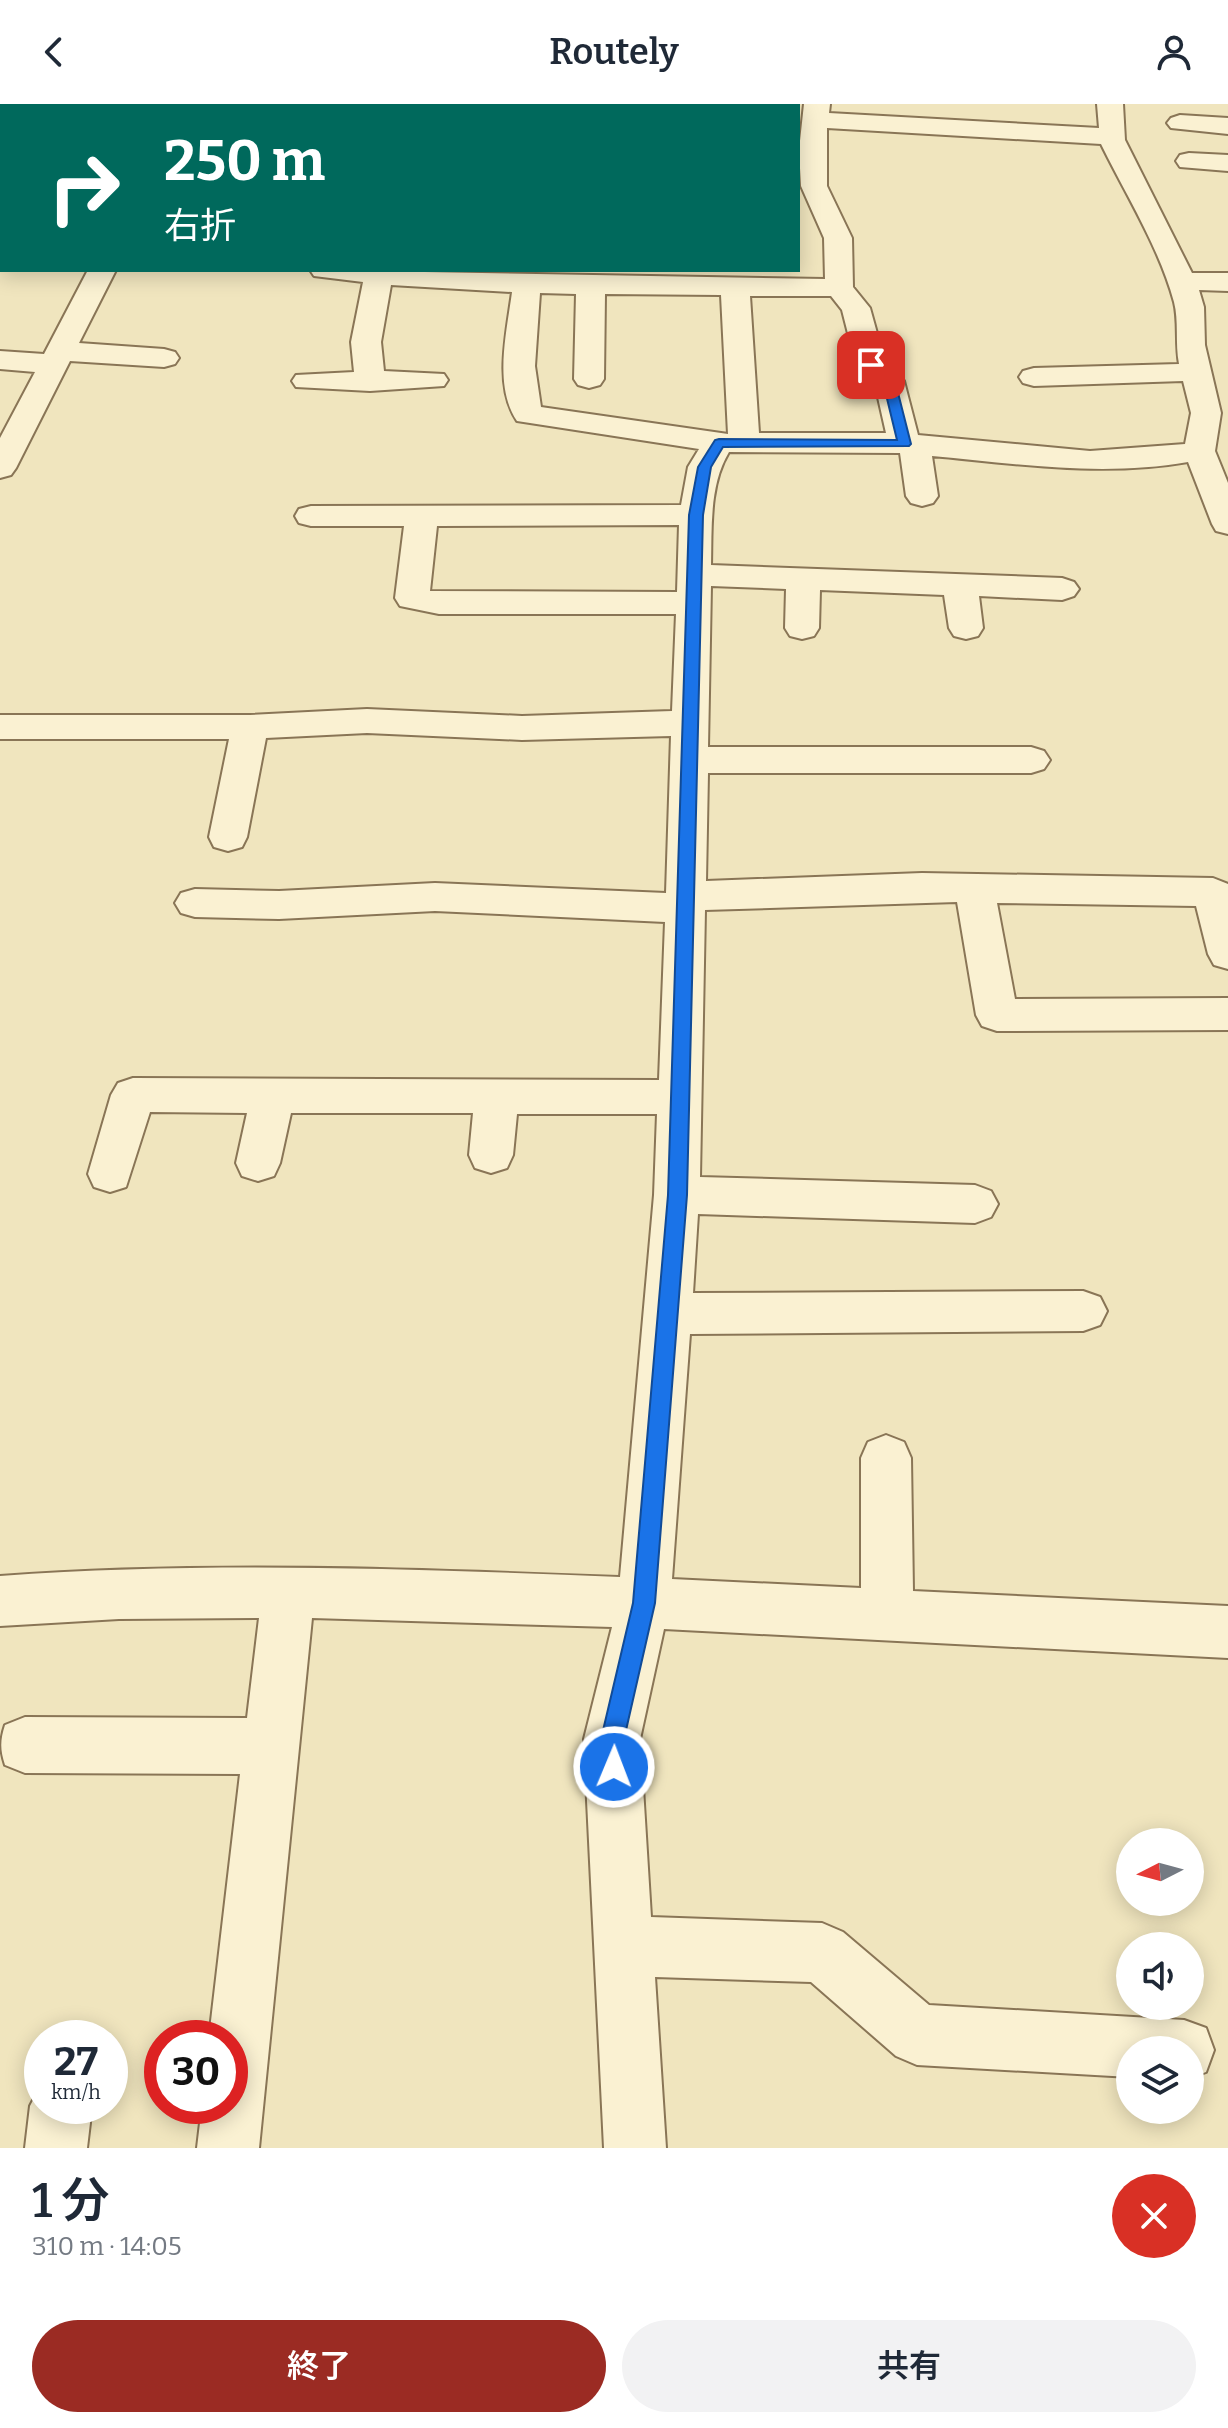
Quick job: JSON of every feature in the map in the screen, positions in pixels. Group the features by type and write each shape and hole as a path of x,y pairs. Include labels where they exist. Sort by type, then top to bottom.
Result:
{"street":[{"path":"1110,104 1112,137 1182,281 1190,307 1190,345 1228,524"},
{"path":"922,496 910,444 889,381 871,365 856,308 839,288 838,238 814,186 805,149 816,112 1112,137"},
{"path":"1180,123 1228,126"},
{"path":"1189,161 1228,163"},
{"path":"0,468 101,272"},
{"path":"370,382 366,342 378,273 591,284 839,288"},
{"path":"532,279 521,357 524,404 528,414 732,443 910,444 1088,463 1160,460 1210,440"},
{"path":"1182,281 1228,282"},
{"path":"589,379 591,284"},
{"path":"635,2148 612,1739 644,1603 677,1195 696,515 704,467 732,443 735,286"},
{"path":"0,360 164,358"},
{"path":"1034,377 1198,372"},
{"path":"307,381 433,380"},
{"path":"422,515 412,598 439,603 694,589 803,579 1062,589"},
{"path":"311,516 696,515"},
{"path":"802,628 803,579"},
{"path":"960,585 966,628"},
{"path":"0,727 250,727 367,721 1031,760"},
{"path":"228,837 250,727"},
{"path":"974,888 997,1015 1228,1014"},
{"path":"195,903 279,905 435,897 685,902 974,888 1213,892 1228,954"},
{"path":"110,1174 133,1095 680,1097"},
{"path":"258,1163 273,1096"},
{"path":"491,1155 497,1096"},
{"path":"677,1195 975,1204"},
{"path":"667,1314 1083,1311"},
{"path":"886,1458 887,1615"},
{"path":"228,2148 288,1592"},
{"path":"0,1601 91,1593 288,1592 644,1603 1228,1632"},
{"path":"25,1745 271,1746"},
{"path":"625,1946 822,1953 917,2035 1116,2046"},
{"path":"56,2148 59,2124"}],"route":[{"path":"614,1767 612,1739 644,1603 677,1195 696,515 704,467 719,443 904,444 889,381 871,365"}]}
